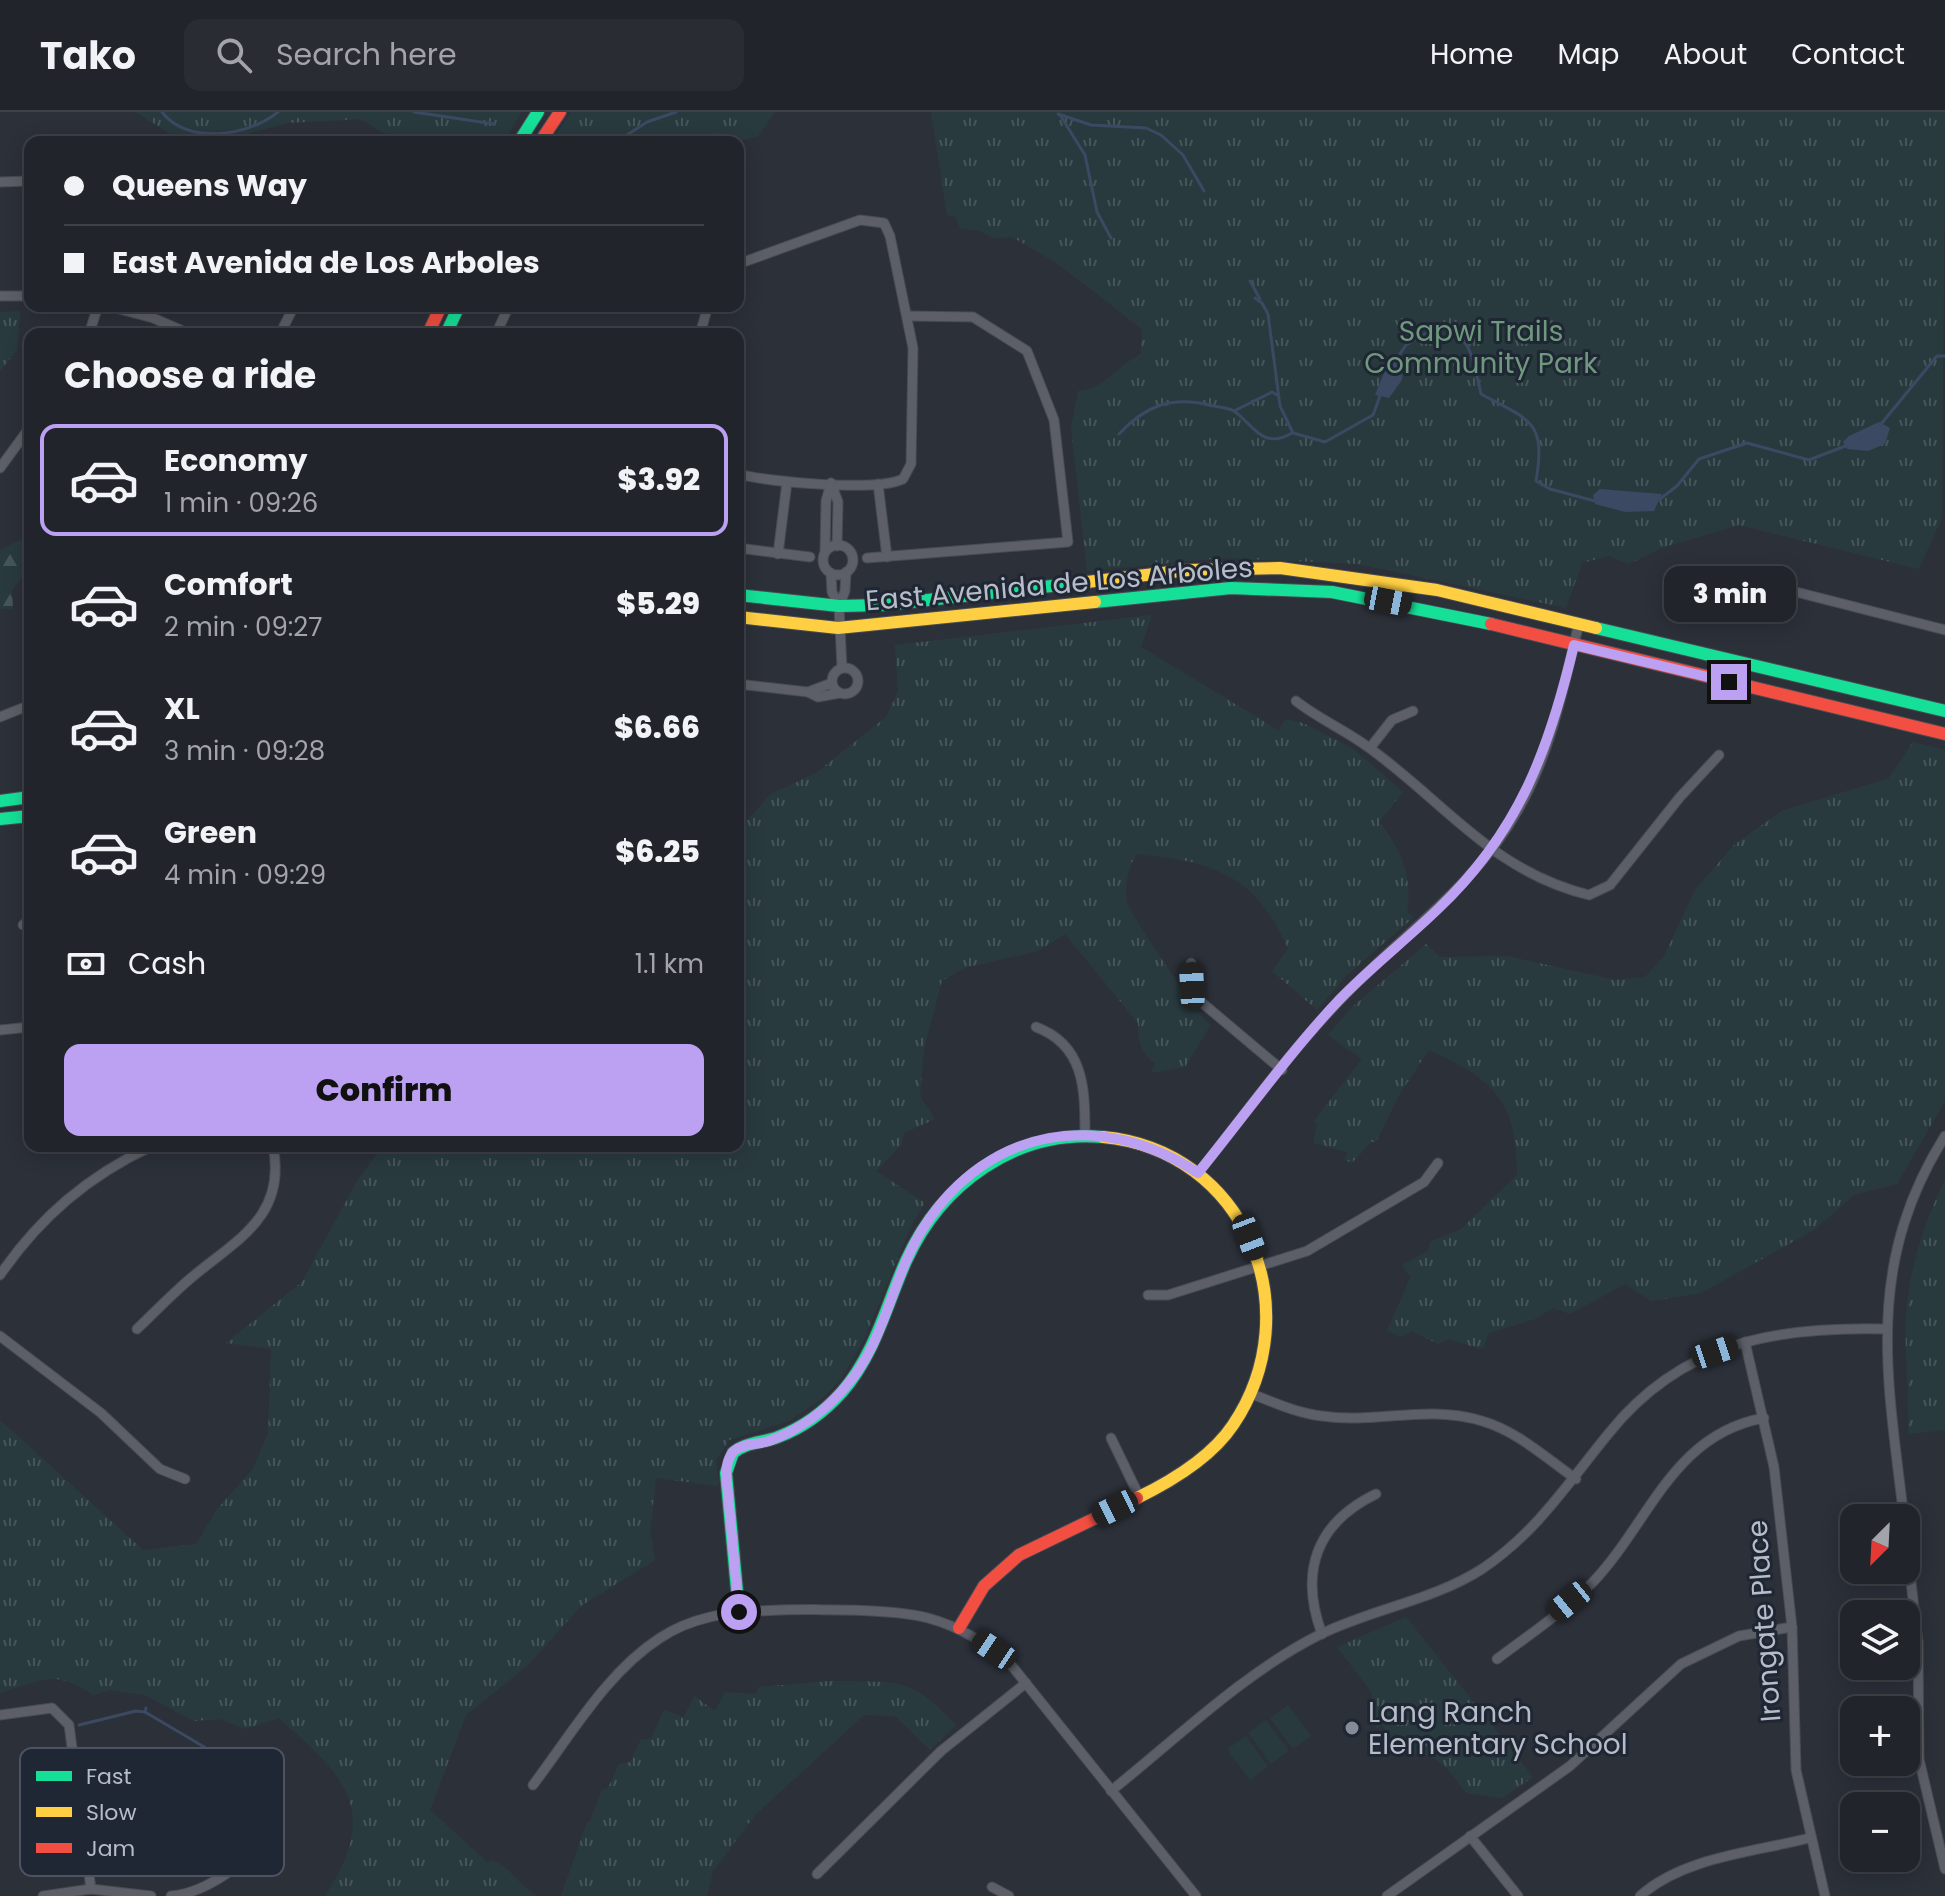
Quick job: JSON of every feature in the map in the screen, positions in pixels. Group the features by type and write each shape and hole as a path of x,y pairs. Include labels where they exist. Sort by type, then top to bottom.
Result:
{"main road":[{"path":"523,136 538,112"},
{"path":"544,136 560,112"},
{"name":"East Avenida de Los Arboles","path":"744,596 839,606 1018,591 1188,570 1280,568 1437,590 1945,711"},
{"name":"East Avenida de Los Arboles","path":"744,618 838,628 1231,588 1275,589 1388,601 1945,734"},
{"path":"0,801 24,798"},
{"path":"0,819 24,817"},
{"path":"739,1612 726,1473 730,1456 741,1447 768,1441 800,1426 847,1386 871,1349 923,1229 961,1184 987,1164 1019,1147 1050,1137 1085,1133 1145,1144 1198,1173 1236,1214 1260,1265 1267,1328 1252,1394 1225,1439 1209,1455 1179,1478 1019,1556 983,1589 959,1628"}],"street":[{"path":"0,182 24,181"},
{"path":"744,262 871,218 884,223 890,236 913,348 911,464 903,479 894,484 787,482 744,475"},
{"path":"0,296 24,296"},
{"path":"130,312 176,328"},
{"path":"867,558 1068,542 1054,420 1027,351 973,317 907,316"},
{"path":"0,468 24,435"},
{"path":"778,554 787,482"},
{"path":"831,483 838,502 837,546"},
{"path":"831,483 826,501 823,563 831,574 832,592 839,606"},
{"path":"878,484 887,557"},
{"path":"825,552 837,546 846,548 852,556 839,606 842,668"},
{"path":"744,549 810,557"},
{"path":"831,574 846,572"},
{"path":"1700,600 1723,581 1753,581 1945,630"},
{"path":"1198,1173 1339,1001 1439,909 1492,849 1520,808 1543,756 1579,623"},
{"path":"744,685 808,692 818,697 852,691 857,680 851,670 842,668 835,672 832,683"},
{"path":"808,692 832,683"},
{"path":"832,683 840,693"},
{"path":"1296,701 1370,748 1439,809 1492,849 1546,880 1577,892 1598,894 1610,885 1680,797 1719,755"},
{"path":"0,717 24,707"},
{"path":"1370,748 1392,720 1413,711"},
{"path":"1191,963 1192,986 1200,1001 1282,1070"},
{"path":"1036,1027 1065,1043 1076,1059 1085,1093 1085,1133"},
{"path":"0,1030 24,1028"},
{"path":"1902,1504 1888,1382 1887,1291 1905,1219 1921,1178 1945,1136"},
{"path":"0,1275 35,1229 77,1189 142,1152"},
{"path":"137,1329 189,1280 254,1227 270,1197 275,1168 274,1152"},
{"path":"1148,1295 1168,1295 1307,1251 1424,1182 1438,1163"},
{"path":"1111,1791 1263,1670 1322,1634 1432,1593 1477,1572 1524,1536 1576,1479 1609,1432 1648,1392 1691,1363 1745,1342 1806,1329 1886,1329"},
{"path":"0,1336 101,1413 160,1469 185,1479"},
{"name":"Irongate Place","path":"1745,1342 1774,1467 1792,1627 1796,1770 1809,1838 1825,1896"},
{"path":"1252,1394 1289,1409 1324,1417 1425,1411 1470,1417 1514,1435 1576,1479"},
{"path":"1497,1659 1591,1583 1690,1452 1724,1431 1764,1418"},
{"path":"1111,1438 1139,1496"},
{"path":"1322,1634 1310,1592 1317,1552 1339,1518 1376,1494"},
{"path":"1911,1584 1918,1642 1919,1759 1945,1869"},
{"path":"533,1785 619,1673 640,1652 686,1624 739,1612 896,1612 959,1628 994,1650 1026,1683 1196,1896"},
{"path":"1387,1896 1570,1766 1681,1664 1739,1636 1792,1627"},
{"path":"817,1874 941,1751 1026,1683"},
{"path":"0,1715 52,1708 69,1725 72,1748"},
{"path":"1470,1836 1518,1896"},
{"path":"1640,1896 1665,1878 1693,1867 1809,1838"},
{"path":"89,1876 91,1889"},
{"path":"171,1896 193,1892 224,1876"},
{"path":"992,1887 1009,1896"},
{"path":"43,1896 91,1889 151,1896"}],"green space":[{"path":"136,112 521,112 507,136 389,136 360,119 288,123 239,136 174,136"},
{"path":"571,112 775,112 758,136 744,140 744,136 555,136"},
{"name":"Sapwi Trails Community Park","path":"931,112 1945,112 1942,517 1919,569 1739,525 1661,548 1629,564 1609,556 1582,563 1566,608 1358,564 1224,558 1087,571 1071,428 1078,391 1103,382 1141,354 1142,329 1057,263 1012,237 993,238 980,231 960,228 956,217 947,215"},
{"path":"20,311 17,350 0,371 0,312"},
{"path":"24,538 24,575 12,590 13,609 0,609 0,550"},
{"path":"1152,615 1141,647 1278,730 1286,719 1303,723 1352,748 1403,792 1379,822 1404,864 1408,887 1407,912 1414,917 1346,976 1317,1010 1272,971 1288,949 1275,924 1246,888 1209,867 1136,854 1127,877 1127,902 1165,964 1210,1026 1185,1067 1151,1073 1155,1063 1141,1046 1138,1023 1065,934 1038,951 964,968 942,981 924,1048 920,1096 935,1119 904,1133 901,1145 876,1171 925,1203 913,1222 863,1342 840,1380 824,1397 789,1421 729,1440 716,1461 719,1486 656,1478 650,1533 655,1560 581,1606 528,1665 466,1715 430,1810 488,1863 492,1860 500,1864 538,1896 325,1896 342,1866 351,1840 353,1817 348,1797 338,1778 322,1759 279,1718 245,1729 220,1719 194,1721 145,1695 110,1690 93,1695 57,1679 37,1681 0,1693 0,1420 143,1550 196,1544 218,1508 253,1469 268,1433 271,1349 226,1343 302,1282 356,1183 378,1152 744,1152 744,823 771,794 816,773 886,717 898,691 895,645"},
{"path":"1913,742 1945,750 1945,1101 1897,1184 1854,1195 1814,1230 1701,1293 1651,1301 1625,1284 1570,1314 1553,1308 1535,1319 1488,1333 1484,1347 1480,1349 1449,1339 1438,1344 1412,1331 1400,1337 1387,1330 1411,1277 1402,1265 1428,1251 1430,1242 1461,1229 1517,1175 1516,1150 1513,1128 1498,1096 1470,1071 1429,1050 1399,1095 1376,1142 1371,1142 1352,1163 1345,1160 1347,1152 1313,1143 1317,1124 1314,1121 1362,1059 1328,1035 1351,1008 1426,944 1440,957 1507,956 1615,980 1645,977 1664,956 1695,890 1734,845 1783,810 1888,779"},
{"path":"1945,1180 1945,1430 1908,1434 1906,1331 1910,1281 1930,1213"},
{"path":"1406,1617 1533,1777 1502,1798 1466,1793 1440,1762 1424,1755 1403,1755 1382,1725 1376,1729 1371,1691 1337,1647"},
{"path":"830,1681 886,1682 913,1689 956,1725 930,1750 895,1716 864,1715 755,1815 713,1871 707,1896 561,1896 587,1822 602,1790 608,1788 619,1764 630,1762 641,1739 651,1739 664,1710 684,1717 694,1696 715,1711 725,1692 757,1694 758,1687"},
{"path":"1288,1705 1311,1736 1293,1749 1270,1718"},
{"path":"1266,1720 1289,1751 1271,1764 1248,1733"},
{"path":"1246,1736 1268,1767 1250,1780 1227,1749"}],"water":[{"path":"1393,360 1403,363 1402,380 1389,398 1375,395 1388,363"},
{"path":"1879,422 1890,428 1885,444 1868,451 1847,449 1843,442 1849,436"},
{"path":"1600,489 1662,494 1654,511 1625,512 1595,504 1593,495"}],"waterway":[{"path":"162,112 186,129 218,134 250,127 278,112"},
{"path":"414,112 494,124"},
{"path":"625,136 647,122 676,112"},
{"path":"1058,114 1091,125 1146,128 1161,135 1183,155 1204,191"},
{"path":"1060,115 1085,155 1097,212 1111,238"},
{"path":"1250,281 1260,299"},
{"path":"1255,298 1268,314 1280,406 1293,433 1325,442 1373,415 1381,393"},
{"path":"1393,364 1406,345 1441,325 1452,330 1470,352 1481,394 1531,425 1539,446 1536,481 1550,489 1595,501"},
{"path":"1881,424 1937,356 1945,356"},
{"path":"1234,411 1272,392 1277,395"},
{"path":"1119,434 1150,410 1160,405 1183,402 1231,410 1265,437 1282,438 1292,433"},
{"path":"1660,499 1677,486 1699,459 1747,443 1809,460 1848,445"},
{"path":"79,1725 136,1711 145,1712 146,1708"},
{"path":"145,1712 206,1748"}],"traffic: fast":[{"path":"523,136 538,112"},
{"path":"449,328 456,312"},
{"path":"744,596 839,606 884,605 1087,582"},
{"path":"1095,602 1231,588 1332,592 1491,624"},
{"path":"1596,628 1945,711"},
{"path":"0,801 24,798"},
{"path":"0,819 24,817"},
{"path":"739,1612 726,1473 733,1453 796,1429 821,1412 842,1392 871,1346 921,1233 939,1208 961,1186 1011,1152 1040,1142 1071,1137 1103,1137"}],"traffic: slow":[{"path":"1087,582 1188,570 1280,568 1437,590 1596,628"},
{"path":"744,618 838,628 1095,602"},
{"path":"1103,1137 1153,1148 1194,1171 1227,1203 1250,1242 1264,1286 1266,1333 1256,1380 1233,1425 1214,1448 1190,1468 1137,1498"}],"traffic: jam":[{"path":"544,136 560,112"},
{"path":"431,328 438,312"},
{"path":"1491,624 1945,734"},
{"path":"959,1628 984,1586 1019,1555 1137,1498"}],"place":[{"name":"Lang Ranch Elementary School","path":"1352,1728"}],"route":[{"path":"739,1612 726,1473 730,1456 741,1447 768,1441 800,1426 825,1408 847,1386 871,1349 923,1229 961,1184 987,1164 1019,1147 1050,1137 1085,1133 1115,1136 1145,1144 1173,1156 1198,1173 1339,1001 1439,909 1486,858 1520,808 1543,756 1559,708 1574,645 1729,682"}]}
